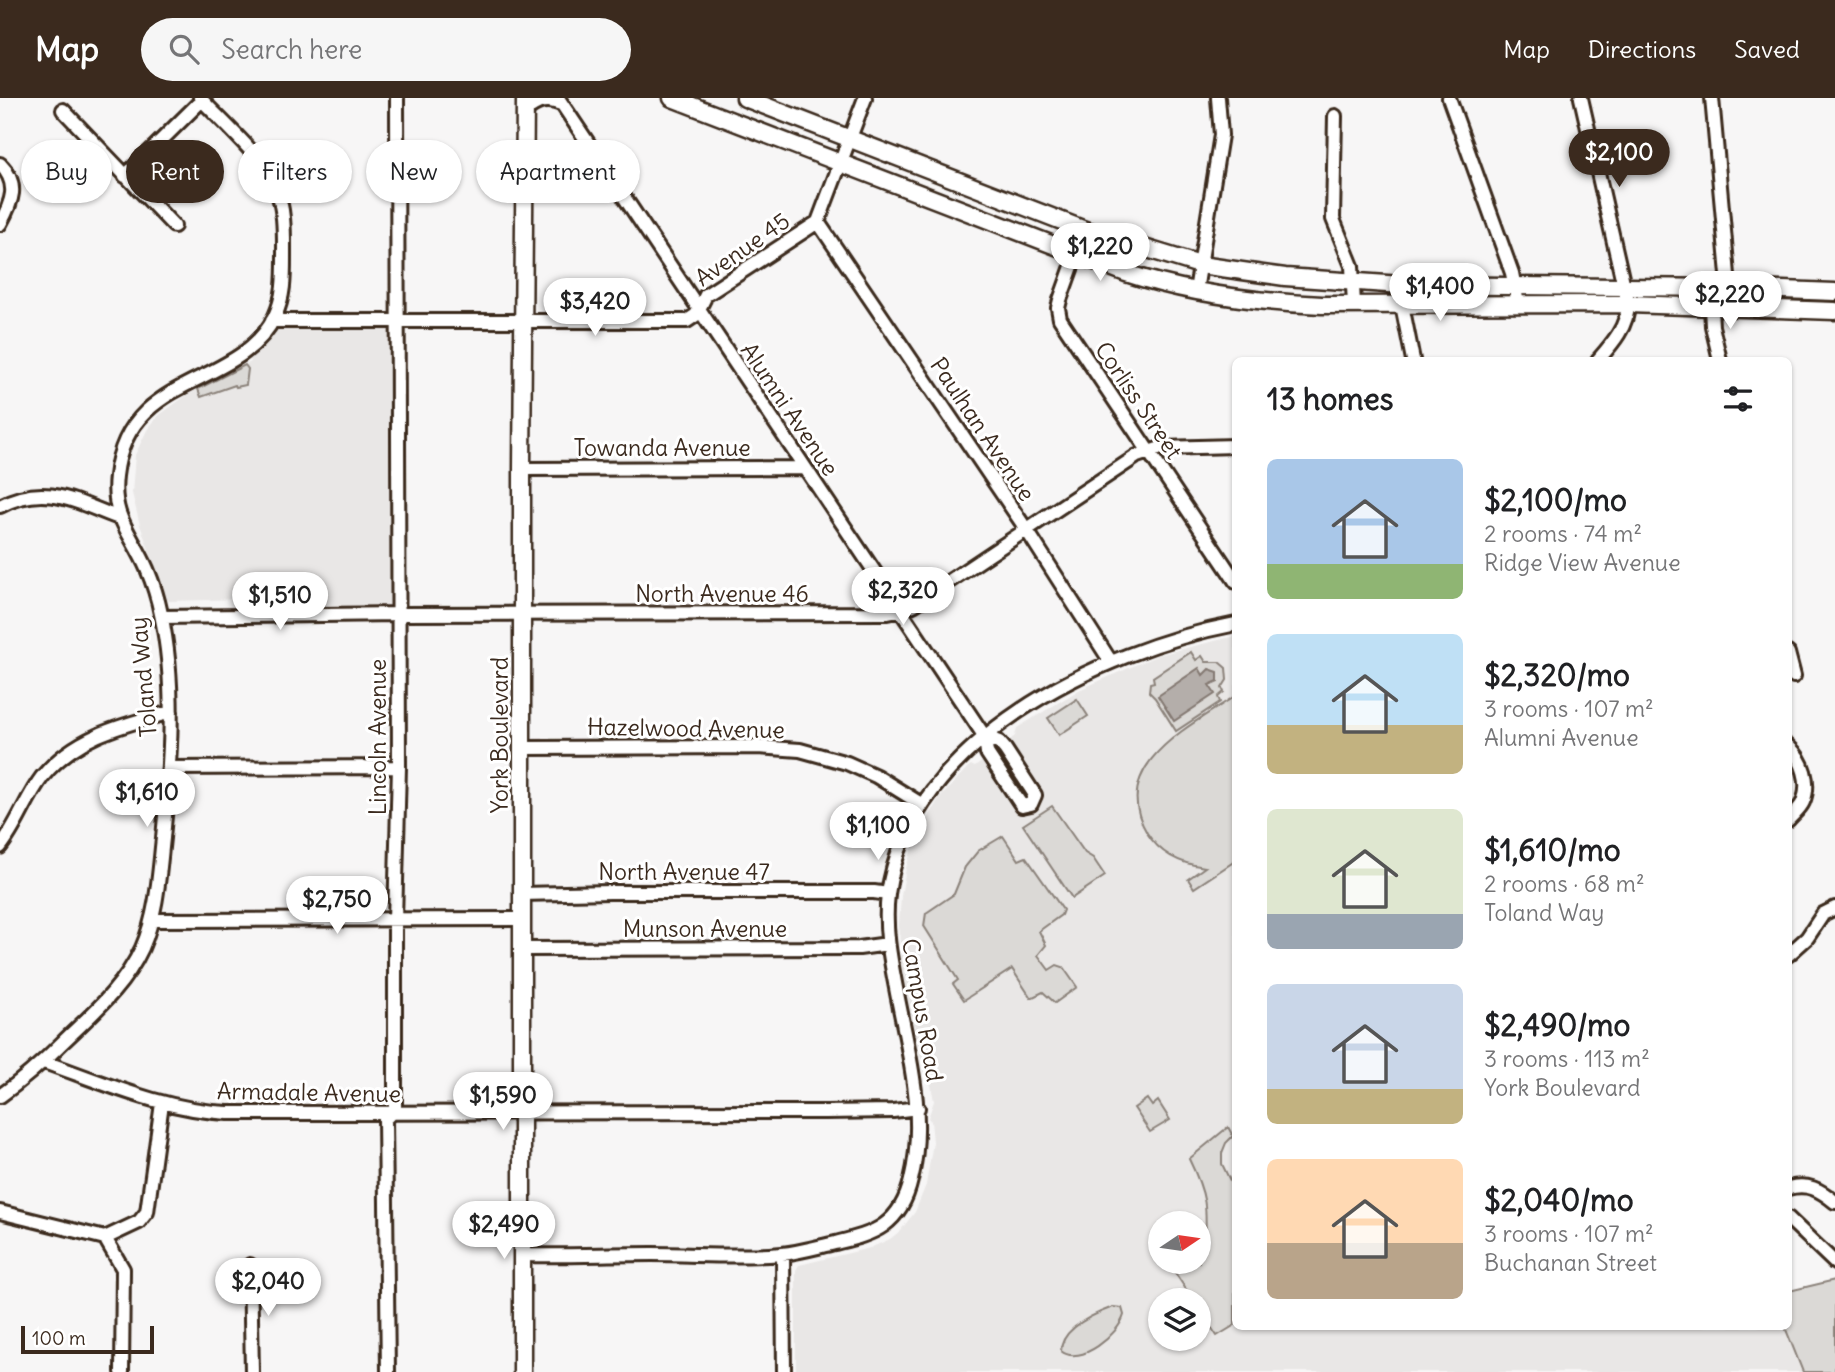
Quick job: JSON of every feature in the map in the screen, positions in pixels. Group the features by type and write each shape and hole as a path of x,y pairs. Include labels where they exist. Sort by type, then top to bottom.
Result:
{"main road":[{"path":"672,98 1130,275 1196,291 1288,303 1354,305 1518,304 1710,288 1835,292"},
{"path":"745,98 1085,230 1200,265 1278,277 1402,285 1516,286 1710,307 1835,311"},
{"name":"York Boulevard","path":"522,1372 522,322 525,105"}],"street":[{"name":"Lincoln Avenue","path":"388,1372 385,1119 395,1109 395,920 399,768 397,98"},
{"name":"Avenue 45","path":"272,321 687,321 692,319 706,295 818,222 865,98"},
{"path":"1196,291 1221,135 1218,98"},
{"path":"1449,98 1516,286 1518,304"},
{"path":"1581,98 1627,296 1628,316 1600,357"},
{"path":"1712,98 1731,308"},
{"path":"125,176 201,99"},
{"name":"Toland Way","path":"0,1096 44,1062 111,997 142,948 152,920 159,881 170,768 171,712 162,617 147,570 119,518 115,492 117,469 124,444 132,428 156,402 238,357 263,335 280,303 284,279 283,224 276,188 261,164 201,99"},
{"name":"Alumni Avenue","path":"525,105 541,100 560,101 804,468 902,610 985,737 987,753 1022,806 1031,804 1034,795 1005,748 985,737"},
{"path":"63,110 174,226"},
{"path":"1335,116 1333,219 1352,267 1354,305"},
{"path":"0,164 10,176 13,191 10,205 0,224"},
{"name":"Paulhan Avenue","path":"818,222 1026,529 1111,662"},
{"name":"Corliss Street","path":"1085,230 1060,300 1060,319 1232,576"},
{"path":"1402,285 1402,305 1411,357"},
{"path":"1710,288 1710,307 1719,357"},
{"name":"North Avenue 46","path":"162,617 874,613 902,610 915,604 1137,456 1161,448 1232,446"},
{"name":"Towanda Avenue","path":"522,469 804,468"},
{"path":"0,506 22,497 50,495 68,497 119,518"},
{"name":"Campus Road","path":"522,1255 783,1254 863,1235 888,1223 908,1194 915,1162 918,1108 888,944 888,894 901,845 921,804 948,772 985,737 1053,691 1111,662 1167,641 1232,625"},
{"path":"1792,668 1794,676"},
{"path":"0,847 42,777 74,746 129,723 171,712"},
{"name":"Hazelwood Avenue","path":"522,748 757,747 800,750 847,763 921,804"},
{"path":"1792,751 1802,763 1805,776 1803,801 1792,815"},
{"path":"170,768 399,768"},
{"name":"North Avenue 47","path":"521,894 888,894"},
{"path":"1792,951 1807,937 1823,914 1835,908"},
{"path":"152,920 522,919"},
{"name":"Munson Avenue","path":"521,949 846,948 888,944"},
{"name":"Armadale Avenue","path":"44,1062 162,1103 198,1112 826,1112 918,1108"},
{"path":"0,1212 105,1238 139,1222 147,1212 162,1103"},
{"path":"1792,1187 1807,1185 1816,1188 1835,1202"},
{"path":"1792,1222 1835,1263"},
{"path":"105,1238 123,1269 122,1372"},
{"path":"783,1254 784,1372"},
{"path":"250,1265 252,1372"}],"shaded area":[{"path":"274,324 397,324 396,612 245,616 245,599 167,599 140,525 132,493 135,455 147,430 158,416 187,395 251,362 247,353"},
{"path":"245,365 248,369 246,385 235,385 201,397 198,389"},
{"path":"1232,637 1232,1330 1786,1330 1803,1372 796,1372 796,1270 799,1265 870,1248 890,1239 915,1212 926,1185 933,1142 931,1121 928,1118 934,1101 930,1080 924,1074 901,964 899,925 906,868 915,840 938,800 967,768 971,765 975,767 1015,736 1017,728 1079,690 1158,655"},
{"path":"1191,652 1196,660 1202,656 1206,662 1219,662 1226,668 1227,680 1222,688 1224,692 1218,697 1220,702 1176,731 1149,692 1150,683 1154,682 1153,677"},
{"path":"1199,668 1203,675 1209,669 1218,672 1218,681 1209,685 1215,694 1174,721 1158,696"},
{"path":"1232,698 1232,863 1194,888 1188,879 1205,867 1172,857 1158,847 1147,833 1137,809 1138,787 1146,768 1160,750 1197,720"},
{"path":"1077,699 1088,716 1059,735 1048,718"},
{"path":"1052,806 1105,876 1072,898 1023,825"},
{"path":"1003,836 1019,860 1026,857 1063,910 1061,915 1039,931 1046,945 1038,955 1049,970 1057,965 1063,967 1077,987 1055,1003 1043,992 1031,998 1012,969 964,1000 953,984 958,980 924,926 926,913 954,894 965,867 978,851"},
{"path":"1147,1099 1152,1106 1158,1101 1170,1120 1150,1132 1134,1108"},
{"path":"1228,1127 1232,1137 1222,1153 1222,1164 1232,1185 1232,1327 1217,1336 1211,1327 1211,1288 1185,1288 1176,1274 1211,1274 1211,1211 1206,1211 1189,1159"},
{"path":"1835,1280 1835,1372 1803,1372 1786,1330 1792,1330 1792,1290"},
{"path":"1113,1307 1122,1308 1124,1315 1121,1323 1107,1339 1088,1352 1078,1355 1061,1351 1066,1335 1072,1329 1088,1318"}]}
